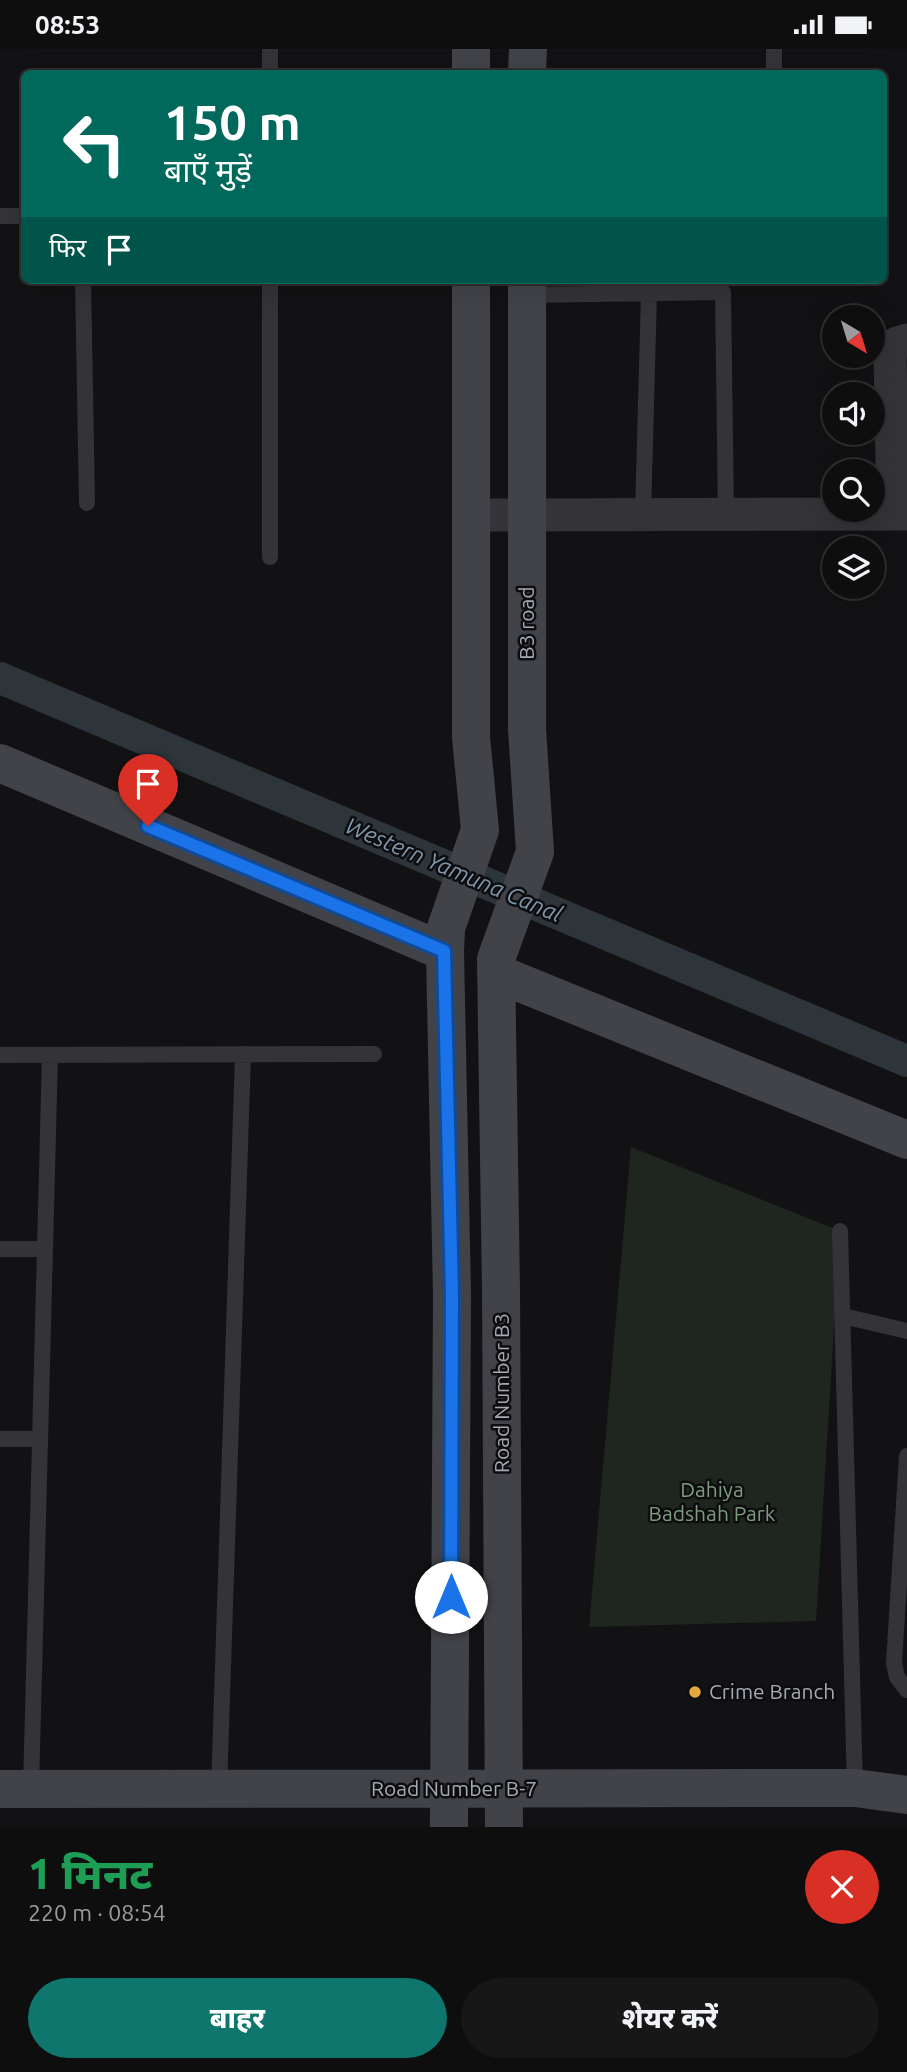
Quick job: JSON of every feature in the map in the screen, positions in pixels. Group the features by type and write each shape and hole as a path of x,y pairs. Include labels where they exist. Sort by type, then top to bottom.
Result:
{"street":[{"path":"471,49 471,70"},
{"path":"527,70 528,49"},
{"path":"449,1827 452,1295 445,940 480,830 471,737 471,284"},
{"name":"B3 road","path":"496,966 535,852 527,730 527,288"},
{"path":"471,515 900,515 890,354 897,343 907,341"},
{"path":"0,763 445,940"},
{"path":"496,966 907,1140"},
{"name":"Road Number B3","path":"496,966 504,1827"},
{"name":"Road Number B-7","path":"16,1789 855,1788 907,1795"}],"lane":[{"path":"270,49 270,70"},
{"path":"774,49 774,70"},
{"path":"0,216 21,216"},
{"path":"83,284 87,503"},
{"path":"270,284 270,557"},
{"path":"527,288 649,293 723,286 726,515"},
{"path":"643,515 649,293"},
{"path":"219,1789 243,1054"},
{"path":"0,1055 374,1054"},
{"path":"16,1789 40,1439 50,1055"},
{"path":"840,1231 855,1788"},
{"path":"0,1249 45,1249"},
{"path":"843,1316 907,1331"},
{"path":"0,1439 40,1439"},
{"path":"907,1456 894,1663 897,1677 907,1690"}],"green space":[{"name":"Dahiya Badshah Park","path":"631,1147 840,1231 816,1621 589,1627"}],"waterway":[{"name":"Western Yamuna Canal","path":"0,678 907,1061"}],"place":[{"name":"Crime Branch","path":"695,1692"}],"route":[{"path":"148,826 444,951 452,1295 451,1597"}]}
